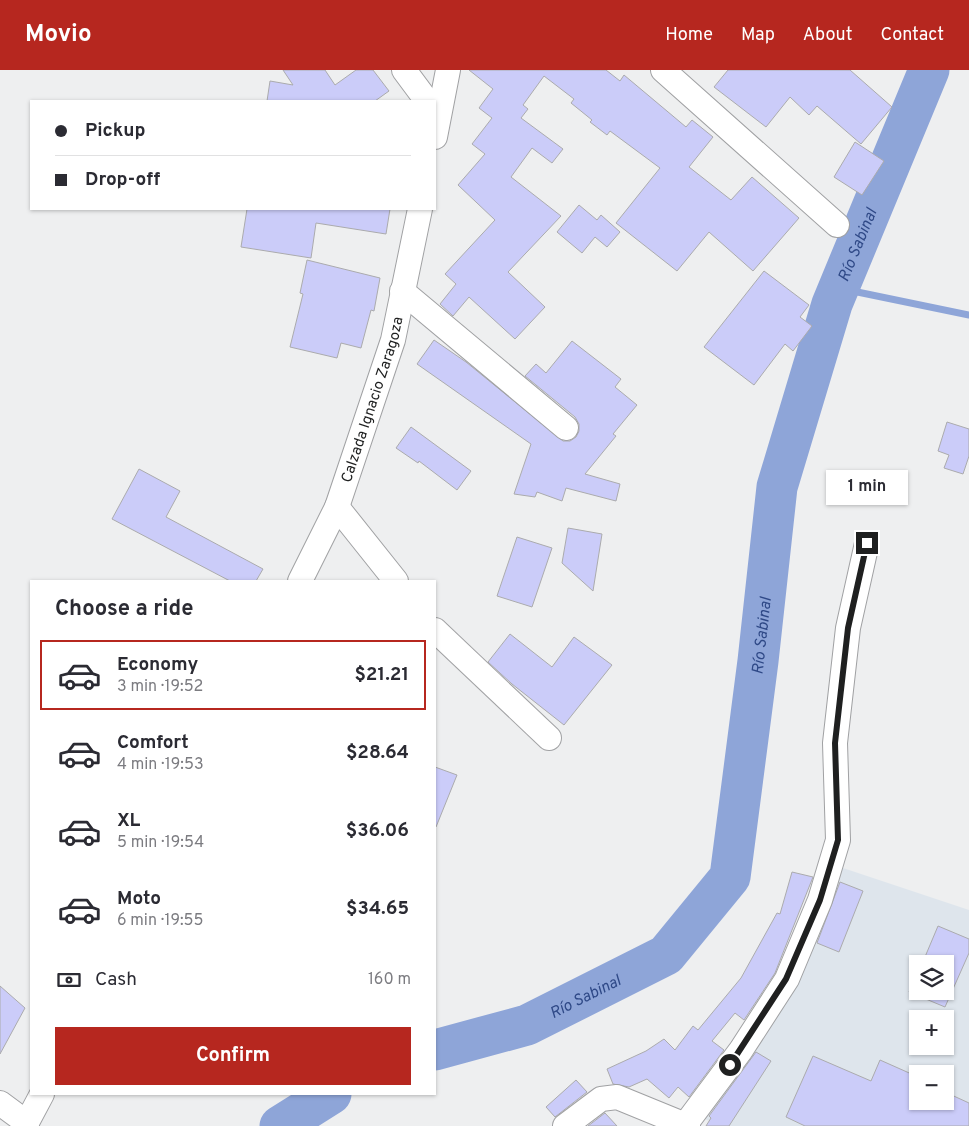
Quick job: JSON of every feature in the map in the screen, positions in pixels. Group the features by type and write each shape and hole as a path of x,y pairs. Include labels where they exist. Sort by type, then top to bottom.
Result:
{"street":[{"path":"404,70 423,100"},
{"path":"436,110 448,70"},
{"path":"663,70 838,225"},
{"name":"Calzada Ignacio Zaragoza","path":"300,580 337,507 393,340 420,210"},
{"path":"402,291 566,428"},
{"path":"337,507 395,580"},
{"path":"565,1126 601,1098 617,1097 687,1125 741,1050 786,979 820,900 838,840 835,743 848,628 867,543"},
{"path":"436,631 549,738"},
{"path":"0,1103 26,1125 41,1095"}],"shaded area":[{"path":"837,866 969,910 969,1126 721,1126 700,1117"}],"building":[{"path":"283,70 325,70 335,85 356,70 373,70 389,91 376,100 267,100 270,81 293,85"},
{"path":"469,70 606,70 620,81 624,75 686,127 692,120 713,137 689,167 731,200 752,177 799,218 753,271 709,232 677,271 616,223 660,168 610,131 607,135 590,122 592,120 571,103 574,99 544,76 523,105 528,109 521,118 563,149 552,163 532,148 511,177 561,216 508,272 545,307 515,339 469,297 453,316 440,304 456,284 445,274 495,220 458,185 485,154 472,144 492,118 479,108 493,89"},
{"path":"728,70 850,70 892,107 861,144 817,106 809,115 790,97 766,127 714,87"},
{"path":"855,142 884,161 862,195 834,177"},
{"path":"579,205 597,220 601,215 620,232 607,247 595,237 582,253 557,232"},
{"path":"247,210 390,210 386,234 316,223 311,258 241,247"},
{"path":"307,260 380,278 374,311 371,310 361,348 341,343 337,358 290,347 303,294 300,293"},
{"path":"764,271 809,305 800,317 812,326 793,351 785,344 754,385 704,347"},
{"path":"434,340 466,362 563,441 570,441 576,437 579,431 579,424 575,417 525,376 536,364 546,373 572,341 621,379 615,387 637,405 613,434 616,436 585,474 620,484 616,501 566,488 562,501 537,492 535,497 514,494 531,444 417,364"},
{"path":"947,422 969,429 969,456 963,474 944,468 949,455 938,451"},
{"path":"411,427 471,471 457,490 419,461 418,463 396,448"},
{"path":"139,469 180,491 166,517 263,569 257,580 228,580 112,519"},
{"path":"568,528 602,534 593,591 562,563"},
{"path":"517,537 552,548 532,607 497,596"},
{"path":"510,634 552,667 574,637 612,665 564,725 512,684 488,662"},
{"path":"436,767 457,775 436,827"},
{"path":"792,872 813,877 775,973 744,1020 735,1013 712,1041 724,1050 689,1097 678,1087 669,1098 647,1079 629,1087 613,1084 607,1069 646,1051 664,1039 675,1050 693,1026 698,1030 741,978 777,913 780,914"},
{"path":"840,882 863,891 839,952 817,943"},
{"path":"938,926 969,939 969,953 954,987 954,955 926,955"},
{"path":"0,986 25,1008 0,1054"},
{"path":"928,1000 948,1000 945,1007"},
{"path":"756,1052 771,1061 729,1126 706,1126 711,1118 709,1116"},
{"path":"813,1056 871,1081 880,1060 909,1073 909,1110 954,1110 954,1096 969,1103 969,1126 805,1126 786,1117"},
{"path":"576,1080 587,1092 555,1117 546,1107"},
{"path":"605,1113 617,1126 588,1126"}],"waterway":[{"name":"Río Sabinal","path":"436,1050 527,1025 666,955 730,877 758,661 777,487 832,304 929,70"},
{"path":"838,288 969,315"},
{"name":"Río Sabinal","path":"280,1126 329,1095"}],"route":[{"path":"730,1065 786,979 820,900 838,840 835,743 848,628 867,543"}]}
